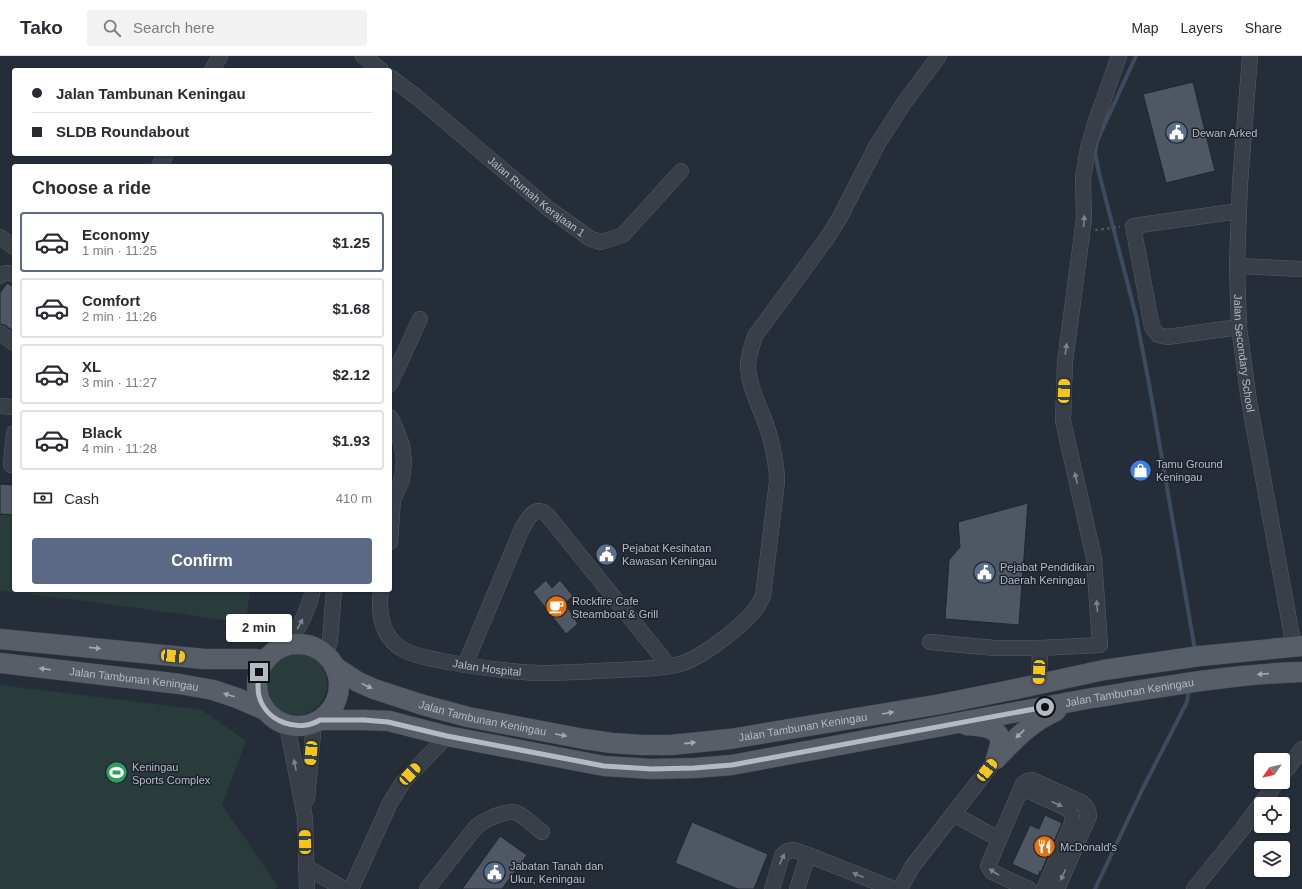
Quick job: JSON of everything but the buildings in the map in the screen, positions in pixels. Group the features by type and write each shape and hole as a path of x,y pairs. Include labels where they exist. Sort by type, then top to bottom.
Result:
{"main road":[{"path":"0,639 204,659 252,659 271,655 288,645 301,644 314,647 330,660 339,677 339,690 336,702 329,712 317,722 300,726 287,725 275,719 265,710 259,698 257,684 259,672 271,655"},
{"name":"Jalan Tambunan Keningau","path":"330,660 358,682 374,690 468,717 612,743 671,745 730,739 941,704 1104,670 1200,656 1298,647"},
{"name":"Jalan Tambunan Keningau","path":"0,663 180,684 212,690 237,698 265,710"},
{"name":"Jalan Tambunan Keningau","path":"317,722 364,720 388,722 447,736 604,766 652,769 673,768 732,765 1092,698 1177,684 1302,672"},
{"path":"996,759 1018,736 1036,721 1054,712 1092,698"},
{"path":"951,725 980,726 997,733 1000,738 1000,742 996,759"}],"street":[{"path":"213,68 220,56"},
{"path":"363,56 378,68"},
{"name":"Jalan Hospital","path":"381,592 381,620 387,634 402,649 411,653 465,665 515,671 543,673 641,669 682,664 712,648 743,622 757,607 763,596 777,482 777,468 770,437 750,381 748,367 750,352 755,336 827,238 839,219 877,145 904,103 939,56"},
{"path":"930,642 995,648 1040,648 1100,645 1094,558 1063,421 1064,384 1065,362 1084,219 1083,178 1088,148 1119,56"},
{"name":"Jalan Secondary School","path":"1250,56 1239,211 1237,266 1239,327 1249,401 1298,647"},
{"name":"Jalan Rumah Kerajaan 1","path":"392,78 418,98 549,209 591,239 602,242 623,235 681,171"},
{"path":"1239,211 1133,226 1152,327 1158,335 1167,337 1239,327"},
{"path":"0,238 12,246"},
{"path":"1237,266 1302,269"},
{"path":"0,276 10,272 12,274"},
{"path":"392,380 420,319"},
{"path":"0,333 12,342"},
{"path":"0,406 12,407"},
{"path":"392,421 402,445 404,462 402,479 392,504"},
{"path":"8,465 12,444"},
{"path":"465,665 521,531 527,520 533,513 539,510 544,512 669,666"},
{"path":"271,655 294,633 300,625 312,592"},
{"path":"330,660 334,592"},
{"path":"1038,684 1040,648"},
{"path":"307,889 305,818 317,722"},
{"path":"287,725 305,818"},
{"path":"351,889 390,803 403,782 447,736"},
{"path":"1290,765 1302,749"},
{"path":"900,889 912,867 996,759"},
{"path":"1029,889 992,872 989,869 988,863 1025,782 1032,780 1081,802 1086,805 1089,812 1089,816 1057,889"},
{"path":"1022,788 1066,808 1070,811 1073,817 1072,824 1044,889"},
{"path":"1194,889 1243,828 1271,789"},
{"path":"427,889 476,826 484,821 512,812 524,817 542,832"},
{"path":"954,814 999,839"},
{"path":"772,889 782,856 787,851 794,850 894,889"},
{"path":"797,889 808,855"},
{"path":"306,866 344,889"}],"path":[{"path":"1104,229 1122,227"}],"shaded area":[{"path":"0,514 12,515 12,592 250,592 246,623 79,600 0,591"},
{"path":"296,653 308,656 318,662 324,672 327,684 324,696 318,706 308,712 296,715 284,712 274,706 268,696 265,684 268,672 274,662 284,656"},
{"name":"Keningau Sports Complex","path":"0,685 202,710 246,741 222,805 278,886 275,889 0,889"}],"waterway":[{"path":"1136,56 1097,141 1095,153 1136,316 1195,650"},
{"path":"1095,889 1143,788 1187,702 1189,689"}],"place":[{"name":"Dewan Arked","path":"1176,133"},
{"name":"Tamu Ground Keningau","path":"1140,470"},
{"name":"Pejabat Kesihatan Kawasan Keningau","path":"607,554"},
{"name":"Pejabat Pendidikan Daerah Keningau","path":"985,573"},
{"name":"Rockfire Cafe Steamboat & Grill","path":"556,607"},
{"name":"Keningau Sports Complex","path":"117,773"},
{"name":"McDonald's","path":"1045,847"},
{"name":"Jabatan Tanah dan Ukur, Keningau","path":"494,872"}],"route":[{"path":"259,672 257,684 259,698 265,710 275,719 287,725 300,726 320,720 364,720 388,722 447,736 536,754 604,766 652,769 732,765 1045,707"}]}
